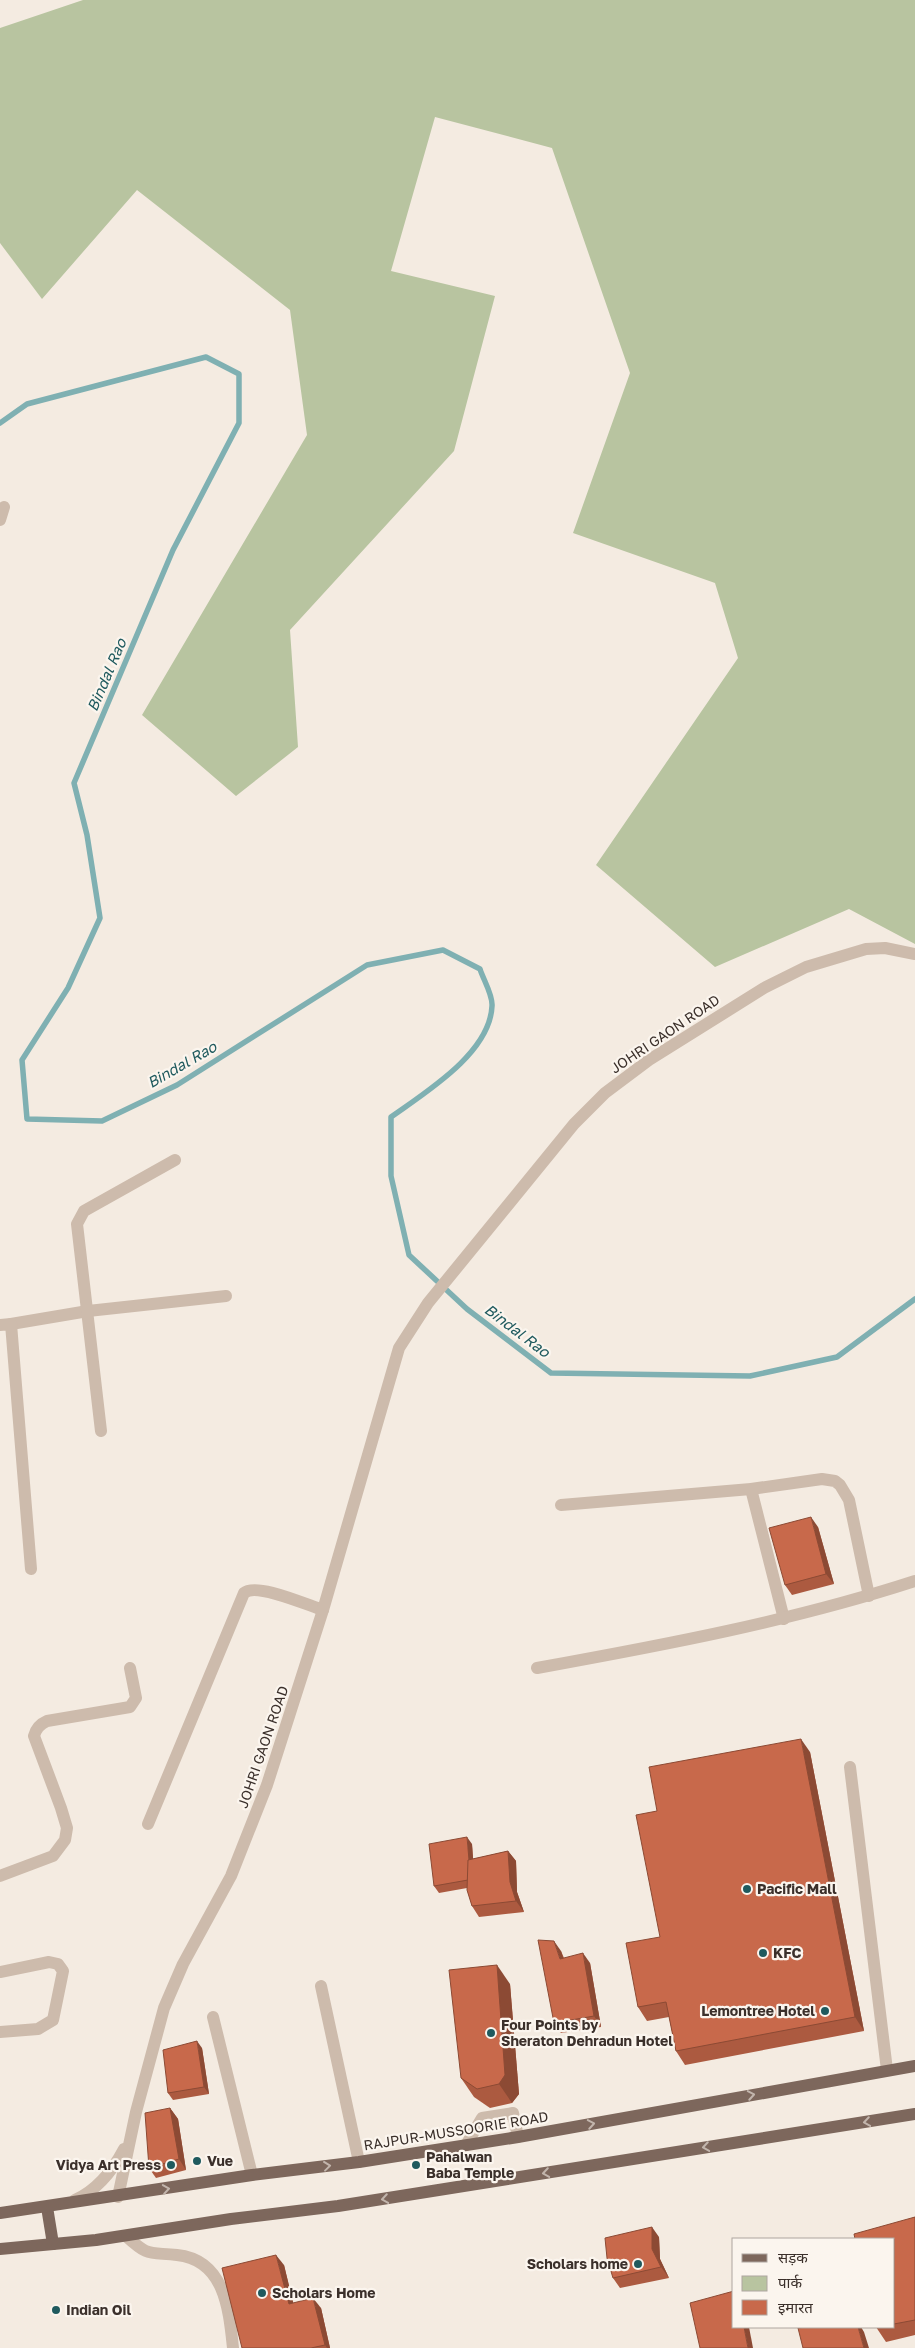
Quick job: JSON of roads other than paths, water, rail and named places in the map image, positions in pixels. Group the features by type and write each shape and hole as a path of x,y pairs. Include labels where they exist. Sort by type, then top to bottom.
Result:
{"main road":[{"name":"RAJPUR-MUSSOORIE ROAD","path":"0,2213 359,2162 518,2137 915,2066"},
{"path":"0,2249 126,2236 348,2204 915,2114"},
{"path":"47,2207 53,2244"}],"street":[{"name":"JOHRI GAON ROAD","path":"118,2197 132,2133 164,2008 183,1964 231,1876 267,1785 323,1610 399,1348 428,1303 574,1124 605,1093 649,1060 764,988 806,967 866,948 885,948 915,954"},
{"path":"101,1431 77,1224 84,1211 174,1160"},
{"path":"31,1569 6,1325 88,1311 226,1296"},
{"path":"562,1505 751,1490 822,1479 835,1481 840,1484 849,1500 869,1596"},
{"path":"751,1490 784,1619"},
{"path":"536,1668 784,1619 869,1596 915,1581"},
{"path":"148,1824 244,1593 247,1590 260,1589 323,1610"},
{"path":"0,1876 53,1856 65,1840 67,1828 34,1736 35,1731 40,1724 47,1721 130,1708 136,1698 130,1668"},
{"path":"850,1767 887,2070"},
{"path":"0,1972 48,1962 58,1964 63,1971 53,2020 38,2029 0,2032"},
{"path":"321,1986 359,2162"},
{"path":"213,2018 252,2176"},
{"path":"466,2145 482,2118 513,2113 518,2137"},
{"path":"66,2204 87,2195 102,2180 117,2162 132,2133"},
{"path":"126,2236 144,2252 179,2255 196,2260 208,2268 218,2279 225,2296 234,2348"}],"waterway":[{"name":"Bindal Rao","path":"0,423 27,404 206,357 239,374 239,423 173,550 74,783 87,835 100,918 68,988 22,1060 27,1119 102,1121 177,1085 367,965 443,950 480,969 492,1006 489,1023 480,1040 468,1055 438,1083 391,1117 391,1176 409,1255 467,1309 551,1373 750,1376 837,1357 915,1299"}],"place":[{"name":"Pacific Mall","path":"747,1889"},
{"name":"KFC","path":"763,1953"},
{"name":"Lemontree Hotel","path":"825,2011"},
{"name":"Four Points by Sheraton Dehradun Hotel","path":"491,2033"},
{"name":"Vue","path":"197,2161"},
{"name":"Vidya Art Press","path":"171,2165"},
{"name":"Pahalwan Baba Temple","path":"416,2165"},
{"name":"Scholars home","path":"638,2264"},
{"name":"Scholars Home","path":"262,2293"},
{"name":"Indian Oil","path":"56,2310"}]}
